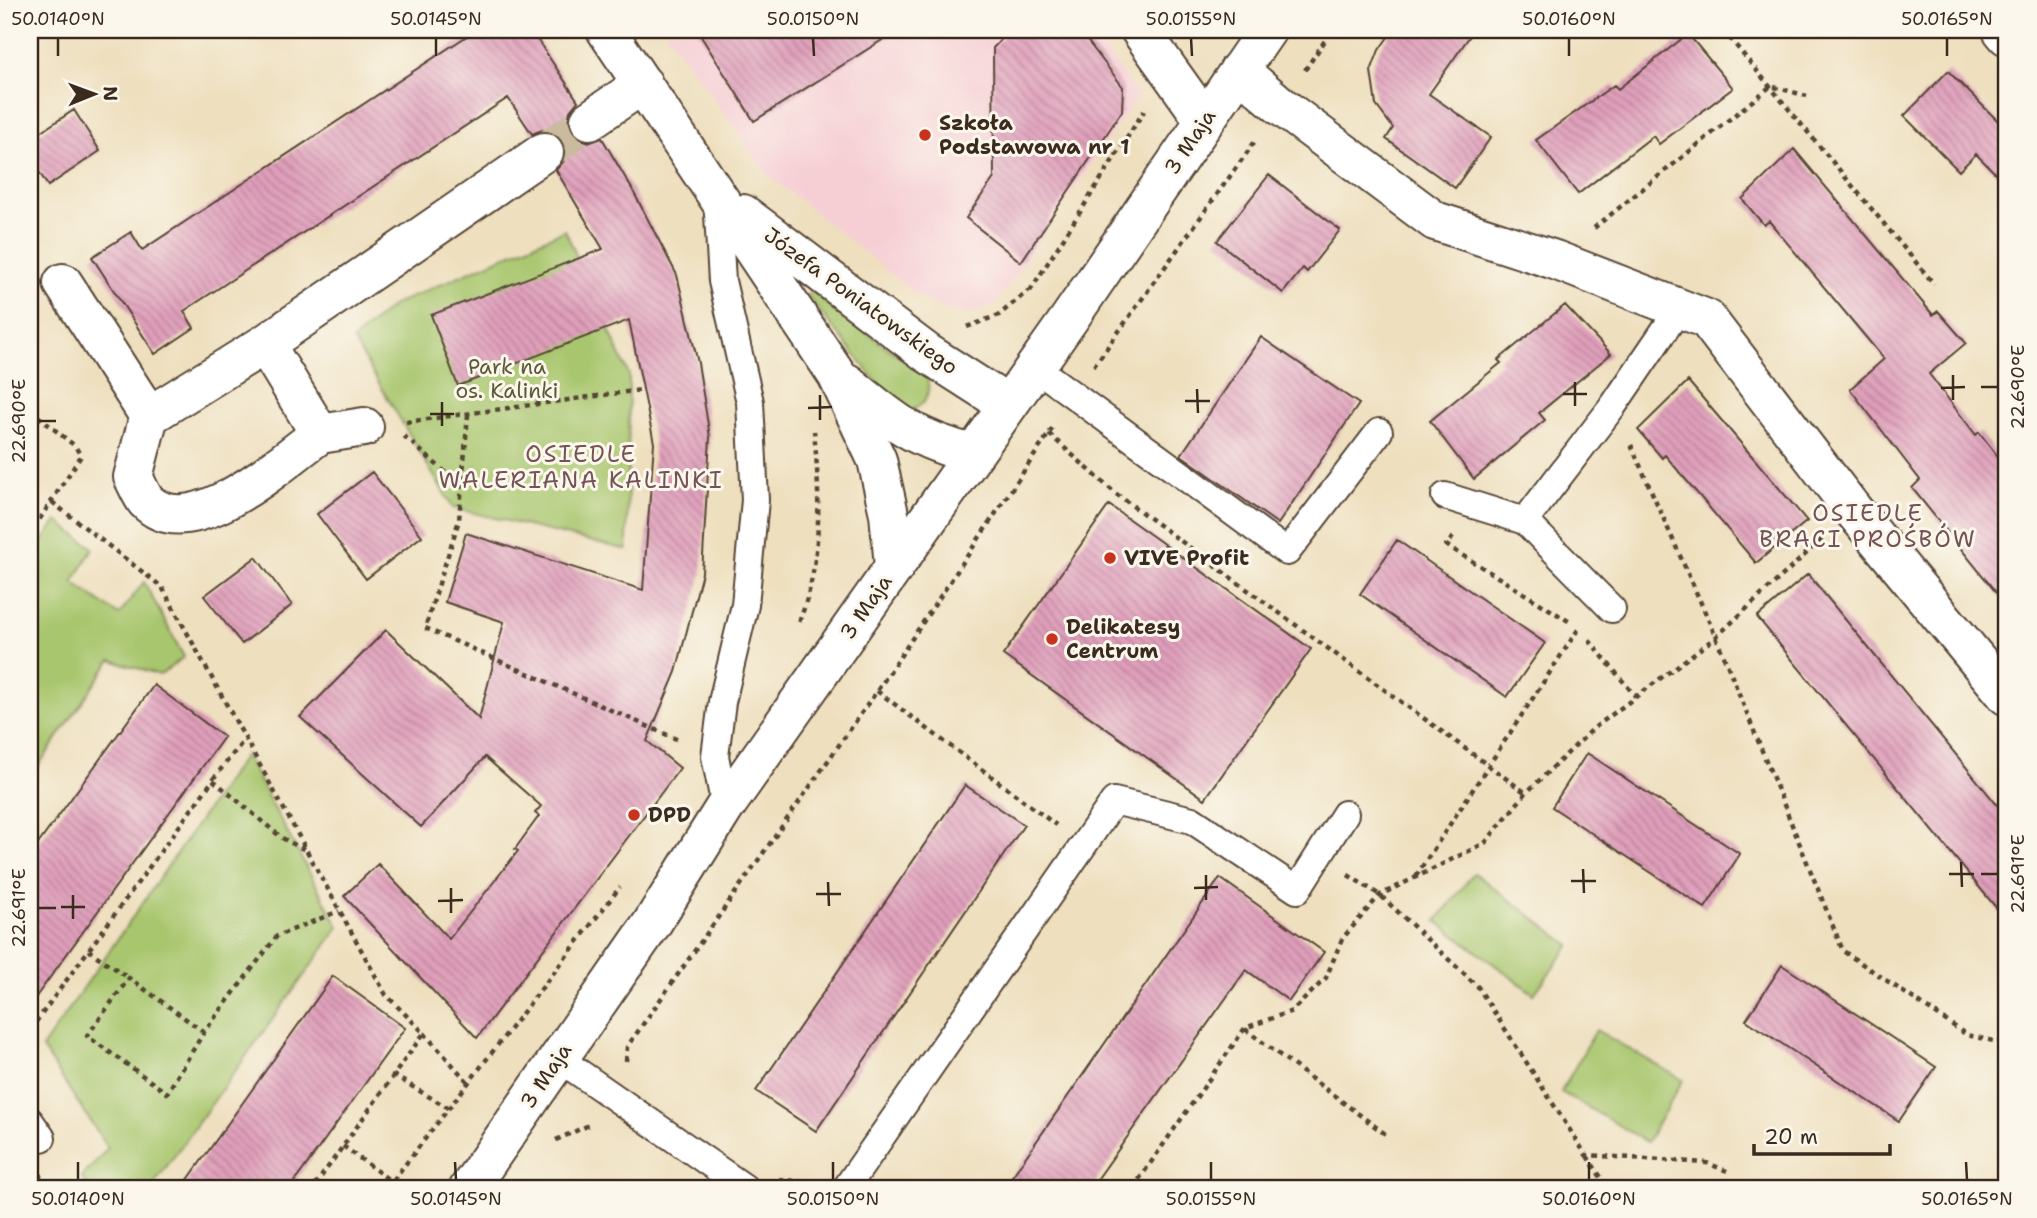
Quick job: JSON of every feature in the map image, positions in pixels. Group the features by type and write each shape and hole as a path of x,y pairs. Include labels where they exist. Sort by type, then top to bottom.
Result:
{"street":[{"name":"Józefa Poniatowskiego","path":"606,30 838,375"},
{"path":"1140,30 1205,121"},
{"name":"3 Maja","path":"469,1188 651,925 725,807 1035,367 1267,30"},
{"path":"2001,30 2007,36"},
{"path":"1239,70 1281,106 1435,221 1555,260 1707,319 1853,510 2007,696"},
{"path":"590,120 643,84"},
{"path":"377,426 320,434 224,502 204,512 185,515 164,512 146,500 133,477 149,416 265,345 544,152"},
{"name":"Józefa Poniatowskiego","path":"716,193 850,298 927,353 1008,405"},
{"path":"63,283 149,416"},
{"path":"265,345 320,434"},
{"path":"838,375 906,431 940,446 973,454"},
{"path":"838,375 877,460 889,514 894,566"}],"lane":[{"path":"716,193 722,281 750,402 755,500 745,605 722,702 715,756 725,807"},
{"path":"1525,521 1613,406 1679,309"},
{"path":"1035,367 1287,552 1379,432"},
{"path":"1445,496 1525,521 1612,609"},
{"path":"846,1188 1114,802 1192,820 1297,890 1345,814"},
{"path":"558,1058 745,1188"}],"path":[{"path":"1197,30 1210,33 1212,30"},
{"path":"1723,30 1934,284"},
{"path":"1771,86 1807,96"},
{"path":"1555,260 1771,86"},
{"path":"961,329 999,315 1029,290"},
{"path":"377,426 640,390"},
{"path":"1613,406 1716,637 1843,951 1967,1035 2007,1044"},
{"path":"30,410 75,446 81,456 30,534"},
{"path":"468,414 459,520 425,628 715,756"},
{"path":"377,426 462,486"},
{"path":"794,632 814,573 820,491 814,426"},
{"path":"1049,433 1115,493 1526,793"},
{"path":"52,502 162,587 386,995 424,1032 468,1082"},
{"path":"1477,506 1446,545 1578,628 1636,697"},
{"path":"1133,1188 1245,1028 1292,1011 1326,978 1342,939 1380,895 1485,843 1526,793 1594,728 1716,637 1853,510"},
{"path":"1416,877 1578,628"},
{"path":"877,691 1060,828"},
{"path":"550,1149 557,1139 588,1128 625,1074 627,1047 867,704"},
{"path":"30,1030 245,739"},
{"path":"213,780 282,838 305,850"},
{"path":"1318,856 1380,895 1478,987 1608,1188"},
{"path":"387,1188 627,878"},
{"path":"129,978 88,1037 167,1093 204,1032 277,936 339,911"},
{"path":"88,950 204,1032"},
{"path":"1245,1028 1388,1136"},
{"path":"313,1188 424,1032"},
{"path":"393,1075 448,1108"},
{"path":"343,1146 392,1182"},
{"path":"1586,1155 1622,1160 1707,1163 1727,1171"},
{"path":"769,1172 780,1180 811,1184 819,1175"}],"shaded area":[{"name":"Szkoła Podstawowa nr 1","path":"664,30 1092,30 1138,96 996,303 972,313 947,310 921,298 767,174"}],"green space":[{"name":"Park na os. Kalinki","path":"565,230 629,375 627,550 453,508 353,340 393,305"},
{"path":"811,291 928,378 926,398 920,405 911,411 895,405 807,295"},
{"path":"57,521 93,548 73,583 119,615 144,582 184,657 160,675 111,660 30,778 30,559"},
{"path":"245,755 339,927 151,1188 87,1188 82,1177 108,1148 42,1048"},
{"path":"1474,873 1570,945 1534,994 1436,921"},
{"path":"1596,1030 1683,1080 1647,1142 1561,1092"}],"building":[{"path":"476,30 531,30 578,101 570,111 568,121 572,132 581,140 591,142 602,138 632,189 677,275 698,363 710,437 702,573 676,672 647,741 680,768 477,1038 344,896 378,864 449,939 518,851 515,849 539,816 535,813 541,806 485,757 421,827 300,717 386,630 479,719 504,622 445,602 466,533 643,590 654,443 629,320 458,386 431,315 603,249 556,170 564,161 566,150 562,140 553,132 542,130 532,134 508,98 184,311 194,328 155,354 92,257 131,232 142,250"},
{"path":"697,30 898,30 754,121"},
{"path":"1010,30 1079,30 1123,87 1122,111 1021,262 966,218 994,178 993,48"},
{"path":"1393,30 1474,30 1429,94 1491,137 1455,188 1386,139 1393,128 1376,105 1371,71 1379,50"},
{"path":"1688,34 1733,88 1659,144 1653,136 1578,194 1536,140 1614,85 1618,89"},
{"path":"1948,71 2007,130 2007,185 1976,154 1959,171 1904,116"},
{"path":"74,110 100,151 48,186 30,158 30,139"},
{"path":"1794,149 1933,315 1938,311 1966,343 1929,374 1976,435 1979,432 2007,468 2007,606 1912,488 1920,480 1850,389 1884,359 1769,221 1764,225 1742,199"},
{"path":"1269,175 1340,230 1307,272 1303,268 1283,293 1217,241"},
{"path":"1565,305 1611,354 1539,413 1545,420 1474,479 1430,421 1501,363 1498,360"},
{"path":"1261,337 1359,404 1278,524 1181,455"},
{"path":"1688,381 1807,521 1756,563 1665,455 1662,458 1638,430"},
{"path":"372,472 422,536 366,579 317,514"},
{"path":"1109,505 1311,649 1205,799 1003,655"},
{"path":"1397,540 1545,643 1507,697 1360,594"},
{"path":"256,557 292,605 242,644 204,596"},
{"path":"1808,574 2007,817 2007,921 1757,617"},
{"path":"154,685 224,737 30,1005 30,855"},
{"path":"1587,753 1740,854 1705,908 1552,807"},
{"path":"965,785 1024,825 816,1131 756,1091"},
{"path":"1220,878 1324,952 1289,1001 1246,970 1091,1188 1004,1188"},
{"path":"1782,965 1936,1067 1899,1121 1746,1020"},
{"path":"333,976 405,1028 290,1188 182,1188"}],"tunnel":[{"path":"544,152 590,120"}],"place":[{"name":"Szkoła Podstawowa nr 1","path":"925,135"},
{"name":"VIVE Profit","path":"1110,558"},
{"name":"Delikatesy Centrum","path":"1052,639"},
{"name":"DPD","path":"634,815"}],"district":[{"name":"OSIEDLE WALERIANA KALINKI","path":"581,467"},
{"name":"OSIEDLE BRACI PROŚBÓW","path":"1868,526"}]}
